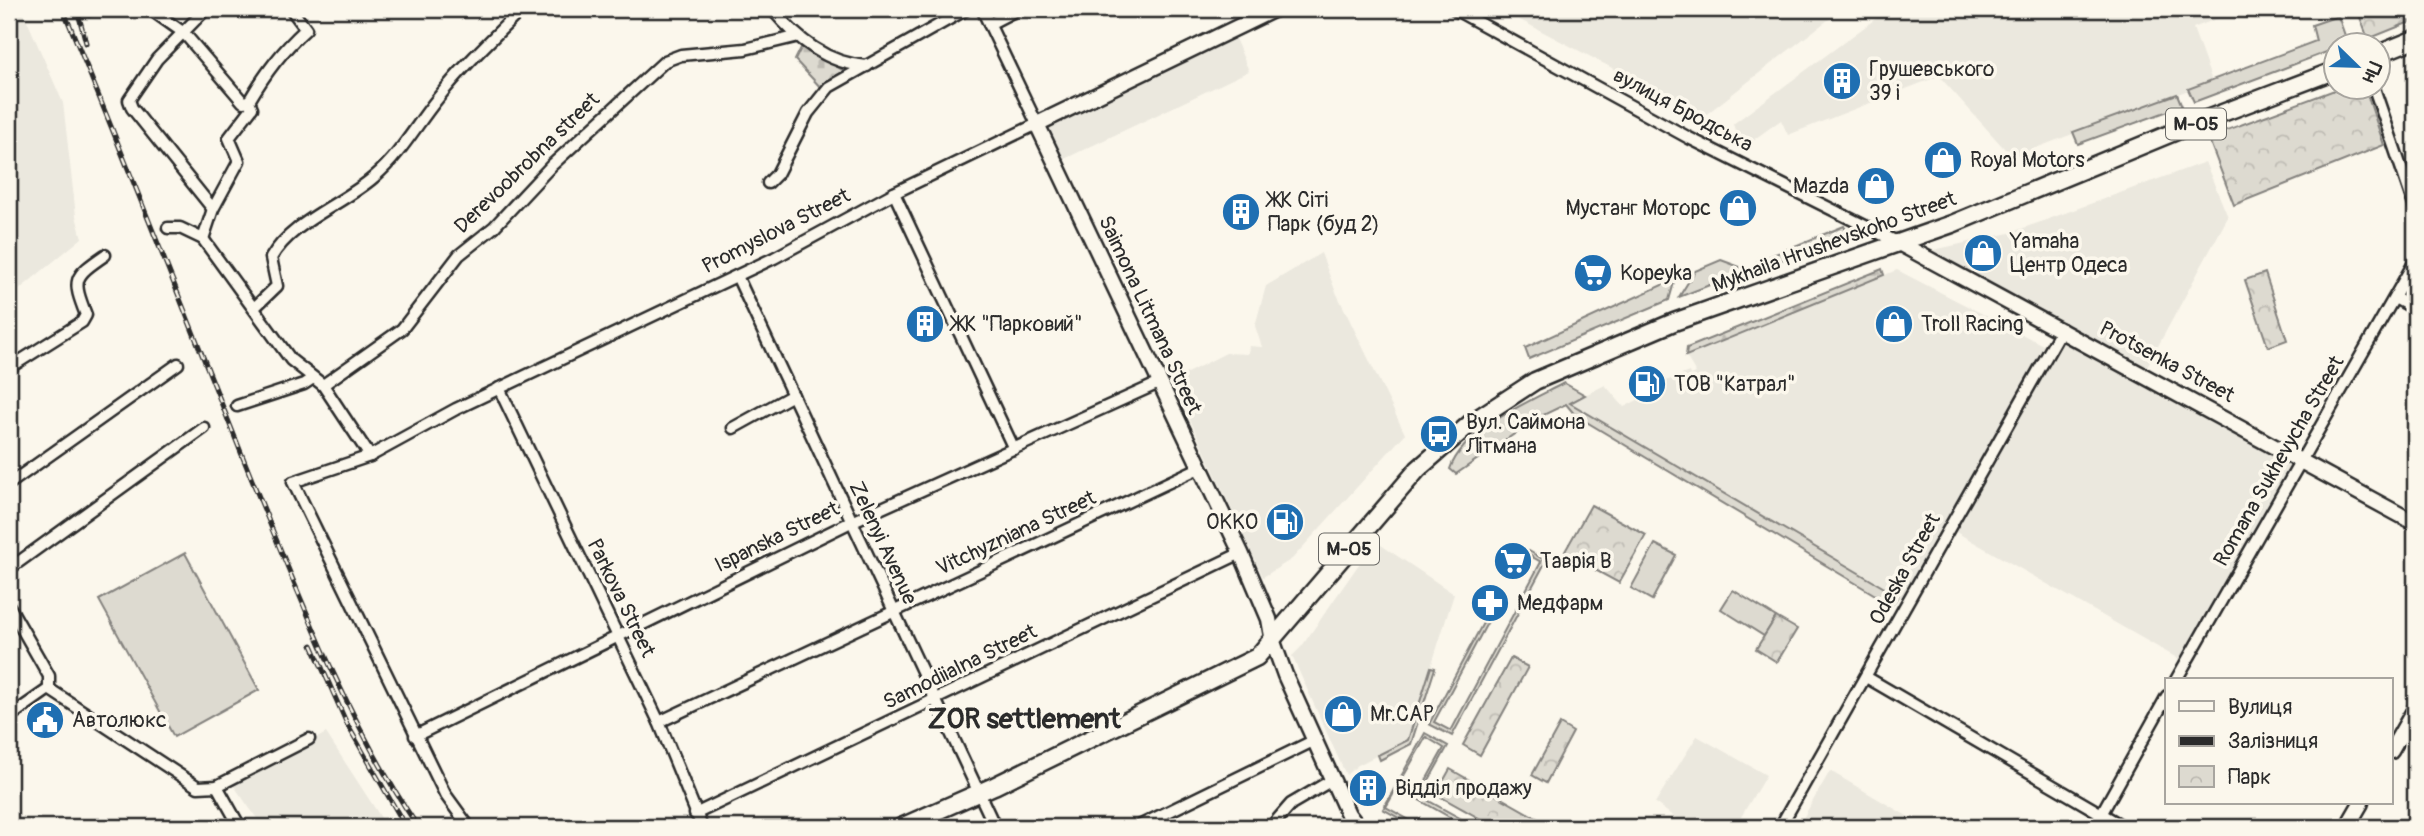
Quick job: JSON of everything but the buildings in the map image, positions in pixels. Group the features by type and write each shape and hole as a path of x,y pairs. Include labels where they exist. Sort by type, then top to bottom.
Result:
{"main road":[{"path":"2392,48 2415,39"},
{"name":"Mykhaila Hrushevskoho Street","path":"901,827 1241,668 1257,657 1273,642 1401,486 1453,437 1535,381 1593,354 1952,224 2322,76"}],"street":[{"path":"150,9 184,33 243,102 249,101 279,54 306,29 291,9"},
{"path":"206,9 158,59 129,100 132,108 213,209"},
{"path":"254,308 277,286 271,258 284,239 374,177 414,135 421,120 468,61 522,9"},
{"path":"772,9 795,37 847,65 867,66"},
{"path":"768,183 777,174 808,113 829,87 967,9"},
{"name":"Saimona Litmana Street","path":"982,9 1241,553 1269,620 1273,642 1332,780 1358,827"},
{"path":"989,24 1018,9"},
{"name":"Promyslova Street","path":"415,736 293,482 370,456 499,388 737,275 894,193 1275,9"},
{"name":"вулиця Бродська","path":"1454,9 1689,138 1897,242"},
{"name":"Derevoobrobna street","path":"323,385 402,329 459,255 494,227 593,126 665,61 681,55 745,49 795,37"},
{"path":"203,239 213,209 239,162 229,138 252,108 249,101"},
{"path":"2379,102 2415,208"},
{"path":"894,193 1014,449"},
{"path":"167,228 180,228 203,239 291,360 323,385 370,456"},
{"name":"Protsenka Street","path":"1897,242 2415,521"},
{"path":"9,368 84,320 85,312 77,296 76,281 83,270 105,255"},
{"name":"Romana Sukhevycha Street","path":"2177,678 2415,261"},
{"name":"Zelenyi Avenue","path":"737,275 995,827"},
{"path":"2395,298 2415,309"},
{"name":"Odeska Street","path":"1780,827 2062,329"},
{"path":"9,484 178,364"},
{"path":"237,406 304,384 313,378"},
{"name":"Ispanska Street","path":"415,736 851,522 1159,383"},
{"name":"Parkova Street","path":"499,388 659,722 702,827"},
{"path":"733,428 793,395"},
{"path":"9,569 204,428"},
{"name":"Vitchyzniana Street","path":"659,722 1199,468"},
{"name":"Samodiialna Street","path":"695,814 1241,553"},
{"path":"9,606 49,676 49,689"},
{"path":"1866,677 1982,748 2124,827"},
{"path":"9,716 49,689"},
{"path":"49,689 198,787 217,786 309,739"},
{"path":"2094,827 2165,700"},
{"path":"2392,749 2415,709"},
{"path":"415,736 445,794 469,827"},
{"path":"1137,827 1315,740"},
{"path":"1271,827 1292,804 1332,780"},
{"path":"217,786 240,827"},
{"path":"2347,827 2360,804"}],"shaded area":[{"path":"9,9 22,9 63,103 76,216 82,238 9,298"},
{"path":"1499,9 1842,9 1704,116"},
{"path":"1889,9 2242,9 2193,28 2212,81 2012,157 1939,76 1788,135 1781,120 1749,143 1737,136 1733,124"},
{"path":"1234,36 1249,71 1060,161 1041,123"},
{"path":"2205,162 2228,217 2145,370 1929,251 2010,233"},
{"path":"1321,253 1335,290 1405,434 1292,559 1263,577 1178,394 1185,374 1226,353 1248,354 1249,346 1262,347 1255,326 1266,286"},
{"path":"1897,270 2045,346 1902,598 1569,403 1605,385 1624,407 1667,385 1666,381 1689,372 1690,375 1696,373 1686,356"},
{"path":"2063,332 2299,459 2184,662 1956,532"},
{"path":"1375,541 1454,594 1408,740 1358,765 1346,775 1292,656 1302,646"},
{"path":"326,733 387,827 263,827 234,786"},
{"path":"1697,736 1766,775 1735,827 1688,827 1655,803"},
{"path":"1830,771 1926,827 1798,827"}],"green space":[{"path":"2357,9 2415,9 2415,20 2385,32 2365,32"},
{"path":"2338,16 2344,32 2322,32 2322,54 2194,102 2188,89 2316,41 2312,25"},
{"path":"802,46 844,71 823,90 795,60"},
{"path":"2177,94 2182,106 2078,144 2073,132"},
{"path":"2322,95 2322,102 2370,102 2384,145 2234,205 2208,137"},
{"path":"1844,226 1848,234 1757,270 1755,264 1758,261"},
{"path":"1721,260 1748,270 1679,297 1695,271"},
{"path":"1882,269 1884,275 1686,356 1687,348"},
{"path":"2265,273 2287,340 2268,347 2245,280"},
{"path":"1675,279 1669,300 1529,359 1525,348"},
{"path":"1564,383 1585,395 1570,403 1898,596 1892,605 1575,415 1566,404 1539,417 1456,474 1450,469 1457,455 1483,429"},
{"path":"1591,505 1646,535 1619,583 1564,553"},
{"path":"1655,544 1676,555 1652,600 1631,588"},
{"path":"1529,551 1546,561 1452,736 1429,724 1491,608 1494,610 1434,722 1451,731 1541,562 1527,554"},
{"path":"185,553 259,690 174,737 99,600"},
{"path":"1733,590 1776,617 1764,636 1721,609"},
{"path":"1776,617 1797,629 1777,662 1756,649"},
{"path":"1511,658 1528,667 1480,755 1463,745"},
{"path":"1431,667 1435,668 1411,744 1380,760 1378,755 1408,740"},
{"path":"1560,724 1573,732 1546,783 1532,775"},
{"path":"1425,733 1448,746 1420,796 1476,827 1467,827 1416,798 1444,748 1426,737 1386,807 1422,827 1415,827 1383,809"},
{"path":"1450,769 1540,820 1536,827 1495,827 1436,794"}],"railway":[{"path":"63,9 326,658 369,745 418,827"},
{"path":"77,9 86,43"},
{"path":"312,645 347,724 403,822"}],"place":[{"name":"Грушевського 39 і","path":"1842,81"},
{"name":"Royal Motors","path":"1943,160"},
{"name":"Mazda","path":"1876,186"},
{"name":"Мустанг Моторс","path":"1738,208"},
{"name":"ЖК Сіті Парк (буд 2)","path":"1241,212"},
{"name":"Yamaha Центр Одеса","path":"1983,253"},
{"name":"Kopeyka","path":"1593,273"},
{"name":"ЖК \"Парковий\"","path":"925,324"},
{"name":"Troll Racing","path":"1894,324"},
{"name":"ТОВ \"Катрал\"","path":"1647,384"},
{"name":"Вул. Саймона Літмана","path":"1439,434"},
{"name":"OKKO","path":"1285,522"},
{"name":"Таврія В","path":"1513,561"},
{"name":"Медфарм","path":"1490,603"},
{"name":"Mr.CAP","path":"1343,714"},
{"name":"Автолюкс","path":"45,720"},
{"name":"Відділ продажу","path":"1368,788"}],"district":[{"name":"ZOR settlement","path":"1024,719"}]}
